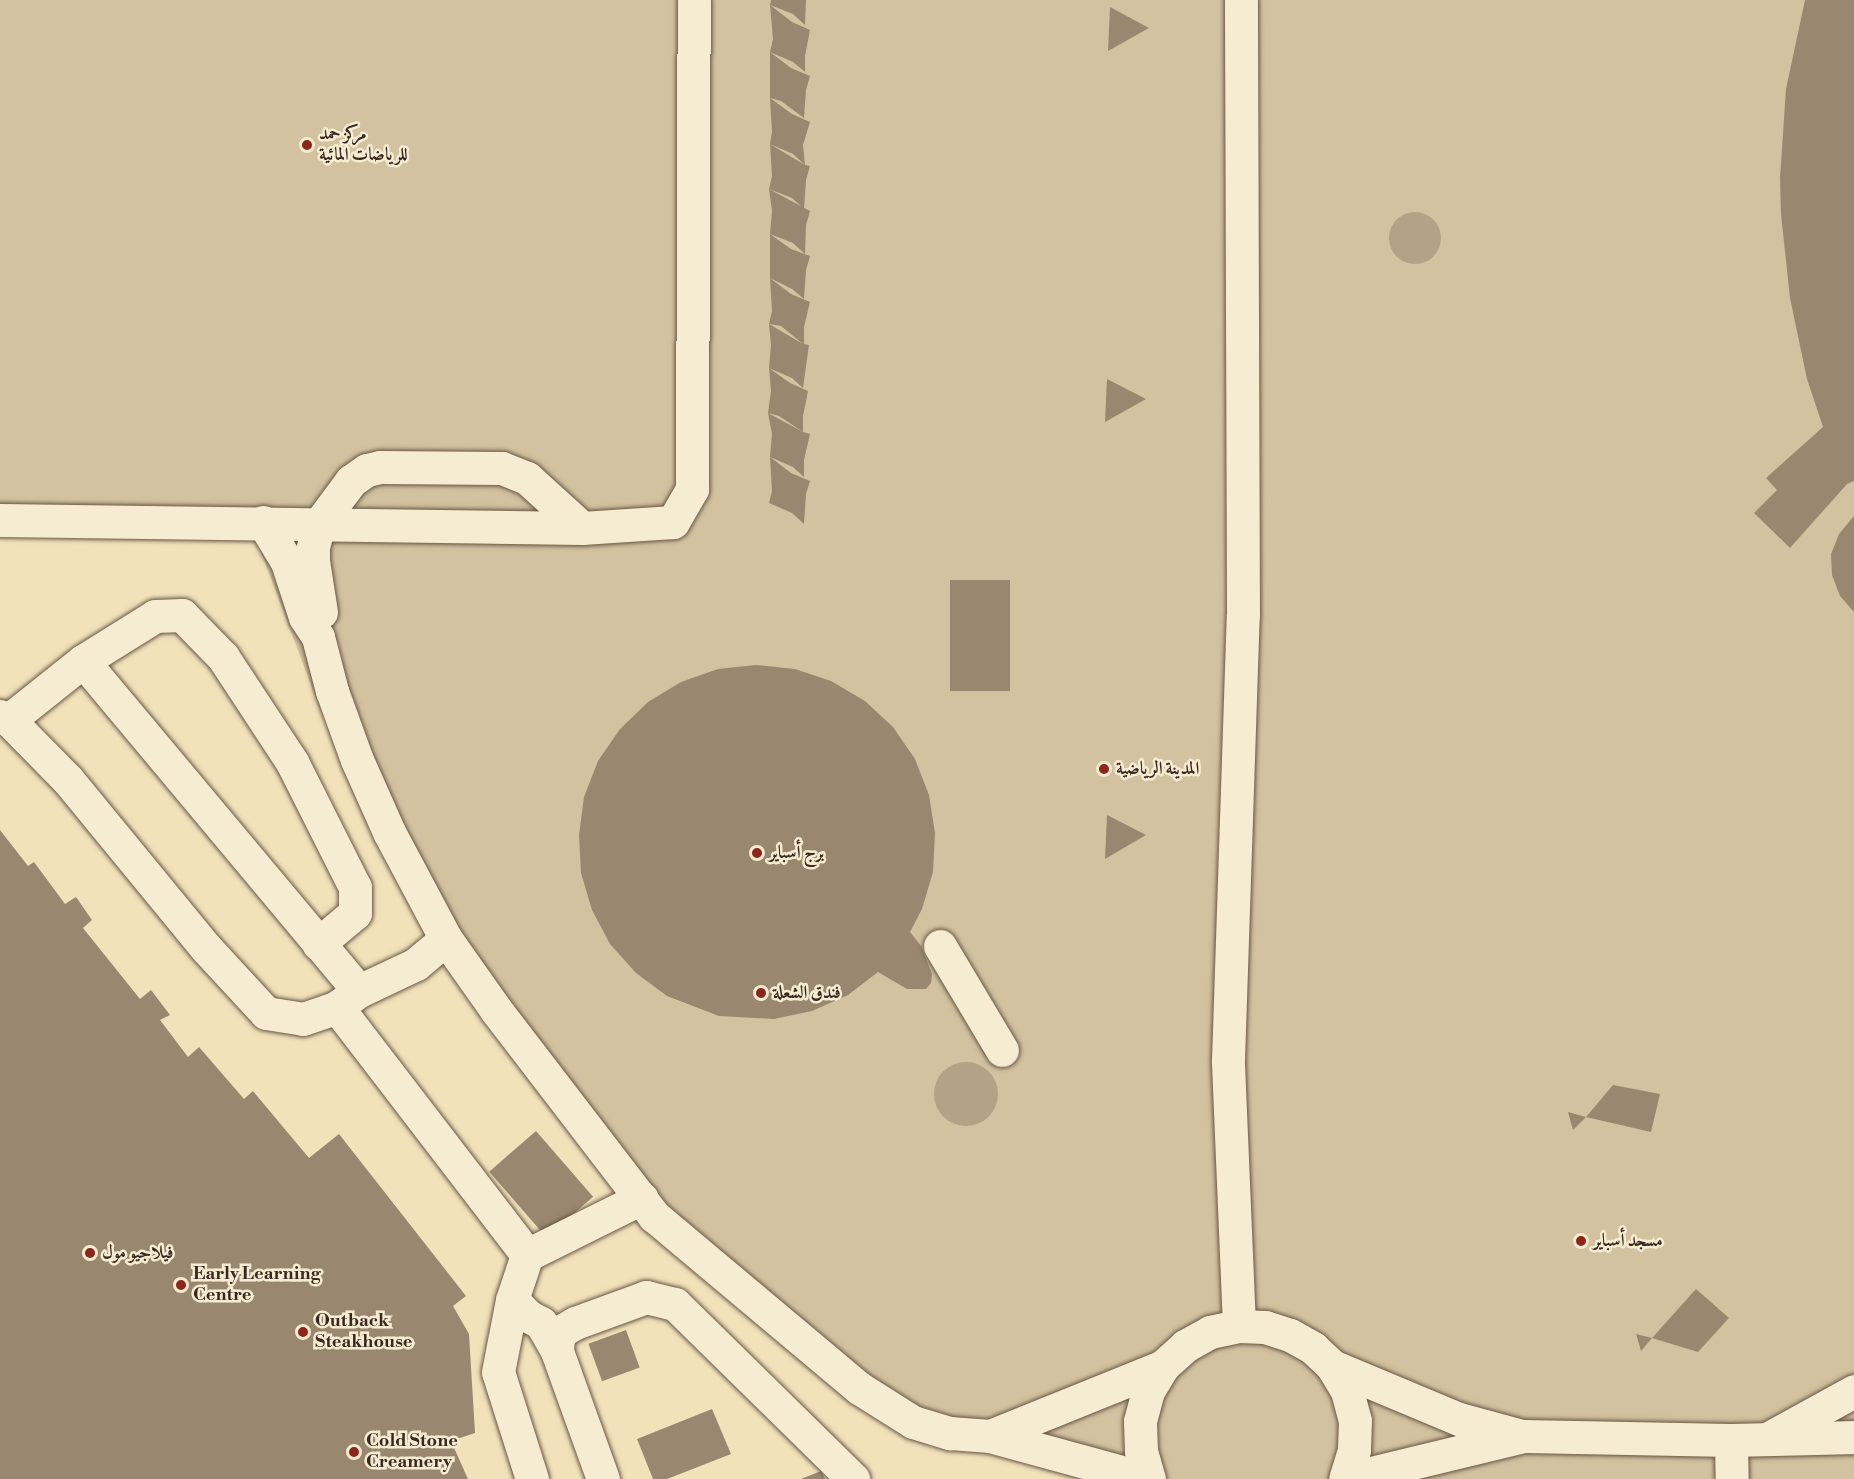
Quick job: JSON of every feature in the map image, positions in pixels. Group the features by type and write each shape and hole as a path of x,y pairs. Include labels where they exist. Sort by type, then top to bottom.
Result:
{"lane":[{"path":"0,520 582,528 673,522 692,489 694,0"},
{"path":"1239,1326 1228,1060 1243,615 1241,0"},
{"path":"318,637 321,613 313,547 319,524 351,481 367,470 380,467 489,467 516,472 527,478 582,528"},
{"path":"263,522 287,562 305,617 318,637 332,691 357,760 389,832 446,939 496,1010 654,1216 860,1388 913,1422 950,1434 990,1436 1148,1479 1141,1451 1140,1420 1148,1391 1163,1366 1185,1346 1210,1332 1239,1326 1265,1327 1290,1335 1313,1348 1332,1366 1347,1391 1355,1420 1354,1450 1346,1479 1524,1436"},
{"path":"318,944 355,913 355,887 292,762 223,657 182,615 155,616 83,661 5,718 68,780 206,948 266,1013 303,1019 416,964 446,939"},
{"path":"83,661 318,944 348,999 527,1256"},
{"path":"940,946 1002,1050"},
{"path":"532,1479 498,1372 512,1300 527,1256 642,1198"},
{"path":"557,1351 558,1338 563,1330 575,1323 636,1299 666,1300 675,1304 853,1479"},
{"path":"512,1300 528,1316 541,1323 557,1351 603,1479"},
{"path":"990,1436 1163,1366"},
{"path":"1332,1366 1460,1419 1524,1436 1731,1440 1854,1437"},
{"path":"1769,1438 1854,1391"},
{"path":"1731,1440 1732,1479"}],"shaded area":[{"name":"المدينة الرياضية","path":"0,0 1854,0 1854,1479 1147,1479 913,1422 654,1216 389,832 319,706 250,523 0,520"},
{"path":"1410,212 1420,212 1434,219 1441,238 1434,257 1420,264 1410,264 1400,260 1393,253 1389,243 1389,233 1393,223 1400,216"},
{"path":"966,1062 984,1068 992,1076 998,1094 992,1112 984,1120 966,1126 948,1120 940,1112 934,1094 940,1076 948,1068"}],"building":[{"path":"771,0 806,0 805,25 793,14 770,5"},
{"path":"1805,0 1854,0 1854,481 1847,484 1790,548 1754,513 1777,490 1766,478 1823,427 1807,379 1790,298 1781,214 1780,178 1786,89"},
{"path":"770,5 792,22 810,30 805,56 805,72 793,62 770,52 773,39"},
{"path":"1110,7 1149,28 1108,51"},
{"path":"770,52 791,68 810,76 806,90 804,118 781,101 770,98"},
{"path":"770,98 792,114 810,122 803,145 805,165 793,154 770,144 772,132"},
{"path":"770,144 810,166 806,180 804,209 792,198 769,189 772,176"},
{"path":"769,189 810,211 806,225 805,254 793,243 770,234 772,211"},
{"path":"770,234 791,249 810,256 806,270 804,299 792,289 770,278"},
{"path":"770,278 791,294 810,302 804,327 804,344 809,345 803,388 792,378 769,368 771,345 769,324 772,311","holes":["769,324 781,326 803,344"]},
{"path":"769,368 790,383 808,391 803,416 803,432 779,416 768,413 771,391"},
{"path":"1107,379 1146,399 1105,422"},
{"path":"768,413 810,434 804,460 804,477 793,467 770,457 772,434"},
{"path":"770,457 791,473 810,481 806,494 804,524 792,513 769,503 772,491"},
{"path":"1854,516 1854,612 1840,596 1832,575 1831,554 1839,534"},
{"path":"950,580 1010,580 1010,691 950,691"},
{"name":"برج أسباير","path":"756,665 795,669 831,681 865,701 893,727 915,759 929,795 935,833 933,872 922,909 910,932 921,946 932,974 931,983 926,989 907,989 878,972 848,995 812,1011 774,1019 719,1016 667,996 636,973 610,944 592,910 581,873 579,835 584,797 598,761 620,729 648,702 681,682 718,669"},
{"path":"1107,815 1146,835 1105,859"},
{"name":"فيلاجيو مول","path":"0,830 28,866 34,862 65,904 76,897 92,920 83,928 140,999 151,990 170,1015 160,1020 188,1057 199,1047 244,1099 253,1091 309,1158 339,1134 466,1296 453,1306 469,1334 475,1433 451,1441 468,1479 0,1479"},
{"path":"1613,1085 1660,1094 1651,1132 1586,1117"},
{"path":"1568,1112 1586,1117 1573,1130"},
{"path":"536,1131 593,1197 546,1237 489,1172"},
{"path":"1696,1289 1729,1318 1698,1352 1652,1338"},
{"path":"626,1330 640,1368 602,1381 588,1344"},
{"path":"1636,1334 1652,1338 1641,1351 1637,1337"},
{"path":"712,1409 731,1454 667,1479 653,1479 637,1439"},
{"path":"821,1471 825,1479 801,1479"}],"place":[{"name":"مركز حمد للرياضات المائية","path":"307,145"},
{"name":"المدينة الرياضية","path":"1104,769"},
{"name":"برج أسباير","path":"757,853"},
{"name":"فندق الشعلة","path":"761,993"},
{"name":"مسجد أسباير","path":"1581,1241"},
{"name":"فيلاجيو مول","path":"90,1253"},
{"name":"Early Learning Centre","path":"181,1285"},
{"name":"Outback Steakhouse","path":"303,1332"},
{"name":"Cold Stone Creamery","path":"354,1452"}]}
